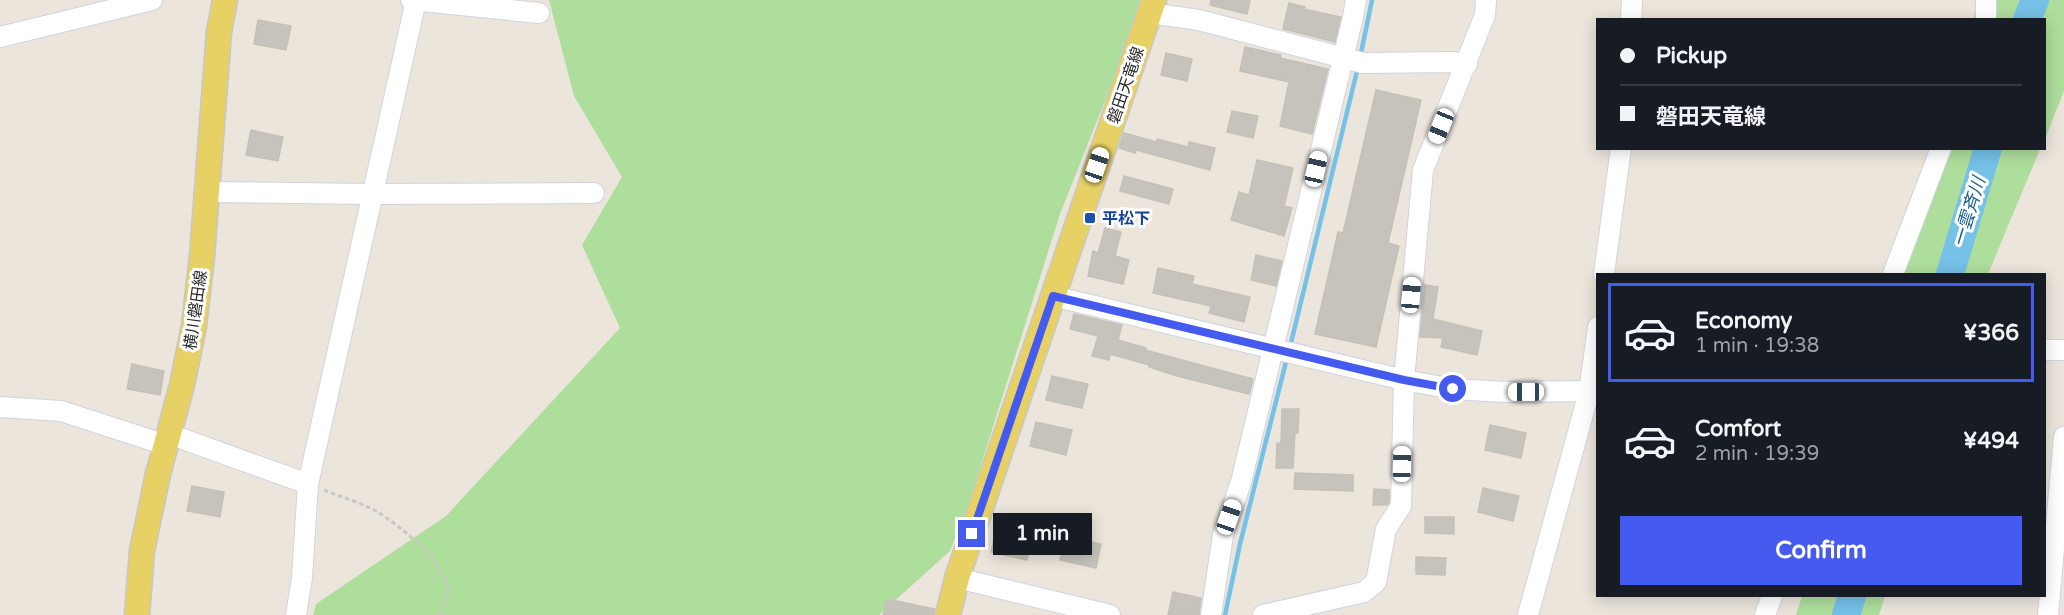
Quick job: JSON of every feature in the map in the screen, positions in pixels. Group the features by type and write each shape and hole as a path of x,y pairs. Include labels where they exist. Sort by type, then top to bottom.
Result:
{"main road":[{"name":"横川磐田線","path":"138,615 142,551 195,326 219,32 225,0"},
{"name":"磐田天竜線","path":"948,615 957,578 1152,6"}],"street":[{"path":"0,37 81,8 152,0"},
{"path":"411,0 539,13"},
{"path":"296,615 302,578 308,484 416,0"},
{"path":"1211,615 1223,535 1282,349 1352,60 1356,0"},
{"path":"1263,615 1364,592 1376,582 1386,529 1401,506 1404,380 1423,170 1467,64 1485,15 1486,0"},
{"path":"1631,18 1632,0"},
{"path":"1986,0 1986,18"},
{"path":"1152,6 1352,60 1467,64"},
{"path":"1604,273 1621,150"},
{"path":"1893,273 1940,150"},
{"path":"206,192 594,193"},
{"path":"1053,296 1404,380 1453,389 1505,392 1593,392"},
{"path":"2046,350 2064,350"},
{"path":"1528,615 1593,392 1596,353"},
{"path":"0,407 61,411 167,440 308,484"},
{"path":"2048,615 2064,437"},
{"path":"957,578 1110,615"},
{"path":"1765,615 1772,597"}],"path":[{"path":"308,484 374,510 418,544 436,562 442,573 448,592 441,615"}],"green space":[{"path":"549,0 1145,0 1060,214 968,506 950,551 879,615 313,615 316,604 446,516 620,328 582,245 622,177 574,96"},
{"path":"1978,0 2064,0 2064,91 2046,136 2046,18 1974,18"},
{"path":"1938,150 2040,150 1988,273 1905,273"},
{"path":"1802,597 1885,597 1879,615 1796,615"}],"building":[{"path":"1211,0 1250,0 1247,14 1210,5"},
{"path":"1289,3 1305,7 1304,9 1341,17 1335,42 1283,29"},
{"path":"258,20 291,26 286,50 254,44"},
{"path":"1245,47 1328,69 1312,134 1280,126 1289,82 1240,71"},
{"path":"1166,53 1192,59 1187,81 1161,75"},
{"path":"1376,90 1421,100 1388,243 1399,246 1376,347 1315,334 1338,232 1343,233"},
{"path":"1232,111 1258,116 1253,138 1227,132"},
{"path":"251,130 283,137 278,161 246,155"},
{"path":"1124,133 1157,142 1157,139 1188,147 1189,142 1215,148 1210,170 1136,150 1135,153 1119,148"},
{"path":"1257,160 1293,168 1284,206 1292,208 1284,236 1231,220 1239,192 1249,195"},
{"path":"1124,176 1173,189 1169,204 1120,191"},
{"path":"1105,228 1121,232 1115,256 1129,260 1123,284 1088,276 1093,251 1098,253"},
{"path":"1256,255 1282,261 1276,286 1251,280"},
{"path":"1158,268 1194,276 1192,284 1250,297 1244,322 1209,313 1211,306 1153,293"},
{"path":"1425,285 1438,287 1433,319 1482,331 1477,355 1441,347 1443,338 1420,337"},
{"path":"1074,314 1122,325 1118,340 1146,348 1145,350 1253,379 1249,394 1177,376 1110,354 1109,360 1092,356 1098,336 1070,329"},
{"path":"132,364 164,371 160,395 127,389"},
{"path":"1052,376 1088,384 1082,408 1046,400"},
{"path":"1282,409 1299,409 1293,468 1276,468 1277,443 1281,444"},
{"path":"1036,422 1072,430 1066,455 1030,446"},
{"path":"1490,425 1526,433 1521,458 1485,450"},
{"path":"1295,473 1353,475 1353,491 1294,489"},
{"path":"192,486 224,492 220,517 187,511"},
{"path":"1483,488 1519,496 1513,521 1478,512"},
{"path":"1374,489 1389,490 1387,505 1373,505"},
{"path":"1425,517 1454,517 1454,534 1425,533"},
{"path":"997,527 1033,535 1027,560 991,552"},
{"path":"1066,536 1101,544 1096,568 1060,560"},
{"path":"1416,557 1446,558 1445,575 1416,574"},
{"path":"1173,592 1201,598 1199,615 1168,615"},
{"path":"887,599 935,609 934,615 883,615"}],"waterway":[{"path":"1360,58 1372,0"},
{"name":"一雲斉川","path":"2028,18 2035,0"},
{"path":"1290,347 1358,67"},
{"name":"一雲斉川","path":"1950,273 1987,150"},
{"path":"1225,615 1240,544 1287,358"},
{"name":"一雲斉川","path":"1846,615 1852,597"}],"place":[{"name":"平松下","path":"1090,218"}],"route":[{"path":"972,534 1053,296 1404,380 1453,389"}]}
